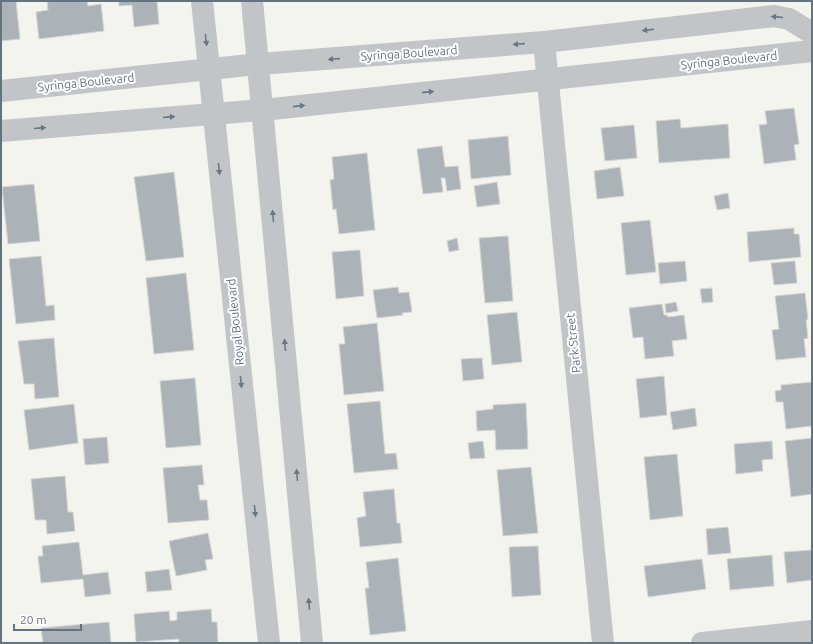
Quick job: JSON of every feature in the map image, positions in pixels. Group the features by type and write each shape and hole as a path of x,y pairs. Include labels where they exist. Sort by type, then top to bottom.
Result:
{"street":[{"name":"Royal Boulevard","path":"202,1 269,643"},
{"path":"252,1 312,643"},
{"name":"Syringa Boulevard","path":"1,90 259,64 544,42 774,16 789,19 812,33"},
{"name":"Park Street","path":"544,42 603,643"},
{"name":"Syringa Boulevard","path":"1,131 263,110 812,51"},
{"path":"702,643 812,631"}],"building":[{"path":"1,1 16,1 20,39 1,41"},
{"path":"47,1 87,1 88,6 101,4 104,31 39,39 36,12 48,10"},
{"path":"119,1 157,1 159,24 134,27 132,5 119,6"},
{"path":"794,108 799,144 794,145 796,160 764,164 759,125 767,124 765,111"},
{"path":"680,119 681,128 728,124 730,158 659,163 656,121"},
{"path":"634,125 637,158 605,161 601,128"},
{"path":"508,136 511,175 471,179 468,140"},
{"path":"442,146 445,167 458,166 461,189 447,191 445,178 441,178 443,192 423,194 417,149"},
{"path":"367,153 375,230 339,234 336,209 333,210 330,180 334,179 332,157"},
{"path":"620,167 624,196 597,199 594,171"},
{"path":"174,172 184,257 146,261 134,177"},
{"path":"497,182 500,204 477,207 474,186"},
{"path":"34,184 40,241 8,244 2,187"},
{"path":"728,193 730,208 717,210 714,196"},
{"path":"650,220 656,272 626,275 621,223"},
{"path":"794,228 794,234 799,234 801,257 749,262 747,232"},
{"path":"508,236 513,301 485,303 479,238"},
{"path":"457,238 459,250 449,252 447,241"},
{"path":"360,250 364,296 336,299 332,252"},
{"path":"41,256 46,306 54,305 55,320 16,324 9,259"},
{"path":"685,261 687,281 660,284 658,263"},
{"path":"795,261 797,283 774,285 771,263"},
{"path":"186,273 194,350 154,354 146,278"},
{"path":"398,287 399,293 409,292 412,312 402,313 403,315 377,318 373,290"},
{"path":"712,288 713,302 702,303 700,289"},
{"path":"805,293 808,319 806,320 808,338 804,339 806,357 776,360 772,330 779,329 775,296"},
{"path":"676,302 678,311 666,313 665,304"},
{"path":"662,304 664,315 667,315 668,317 684,315 687,339 672,341 674,356 645,359 643,337 633,338 629,308"},
{"path":"517,312 522,362 492,365 487,315"},
{"path":"377,323 384,391 344,395 339,344 345,344 343,327"},
{"path":"54,338 59,397 35,399 34,384 24,384 18,341"},
{"path":"482,358 484,379 463,381 461,359"},
{"path":"664,376 667,415 640,418 636,379"},
{"path":"195,378 201,445 166,448 160,381"},
{"path":"812,382 812,426 786,429 783,402 776,402 775,391 781,390 781,385"},
{"path":"380,401 385,454 396,453 398,469 354,473 347,404"},
{"path":"526,403 528,449 496,450 495,430 477,431 476,411 493,409 493,405"},
{"path":"74,404 78,443 29,450 24,410"},
{"path":"695,408 697,426 673,430 670,412"},
{"path":"107,437 109,463 85,465 83,439"},
{"path":"812,438 812,494 791,497 785,441"},
{"path":"483,441 485,458 470,459 468,443"},
{"path":"772,441 773,459 762,460 763,471 736,474 734,444"},
{"path":"677,454 683,516 650,520 644,457"},
{"path":"202,465 204,485 198,485 200,500 207,500 209,520 168,523 163,468"},
{"path":"531,467 538,533 503,536 497,470"},
{"path":"65,476 68,512 73,512 75,531 47,534 46,520 35,520 31,479"},
{"path":"394,489 397,523 400,523 402,543 360,547 357,518 366,516 363,492"},
{"path":"728,527 731,553 708,555 706,529"},
{"path":"208,533 213,559 205,560 207,570 176,576 169,541"},
{"path":"79,542 83,575 108,572 111,594 85,597 83,579 41,583 38,556 43,556 42,546"},
{"path":"538,546 541,595 512,597 509,547"},
{"path":"812,550 812,580 787,583 784,552"},
{"path":"772,555 774,586 730,590 727,559"},
{"path":"398,558 406,631 370,635 365,588 369,588 366,562"},
{"path":"702,559 706,589 648,597 644,566"},
{"path":"169,569 172,590 147,592 145,572"},
{"path":"211,609 212,622 217,622 218,643 179,643 179,639 136,642 134,614 169,611 170,621 177,620 177,612"},
{"path":"109,622 111,643 43,643 41,628"}]}
